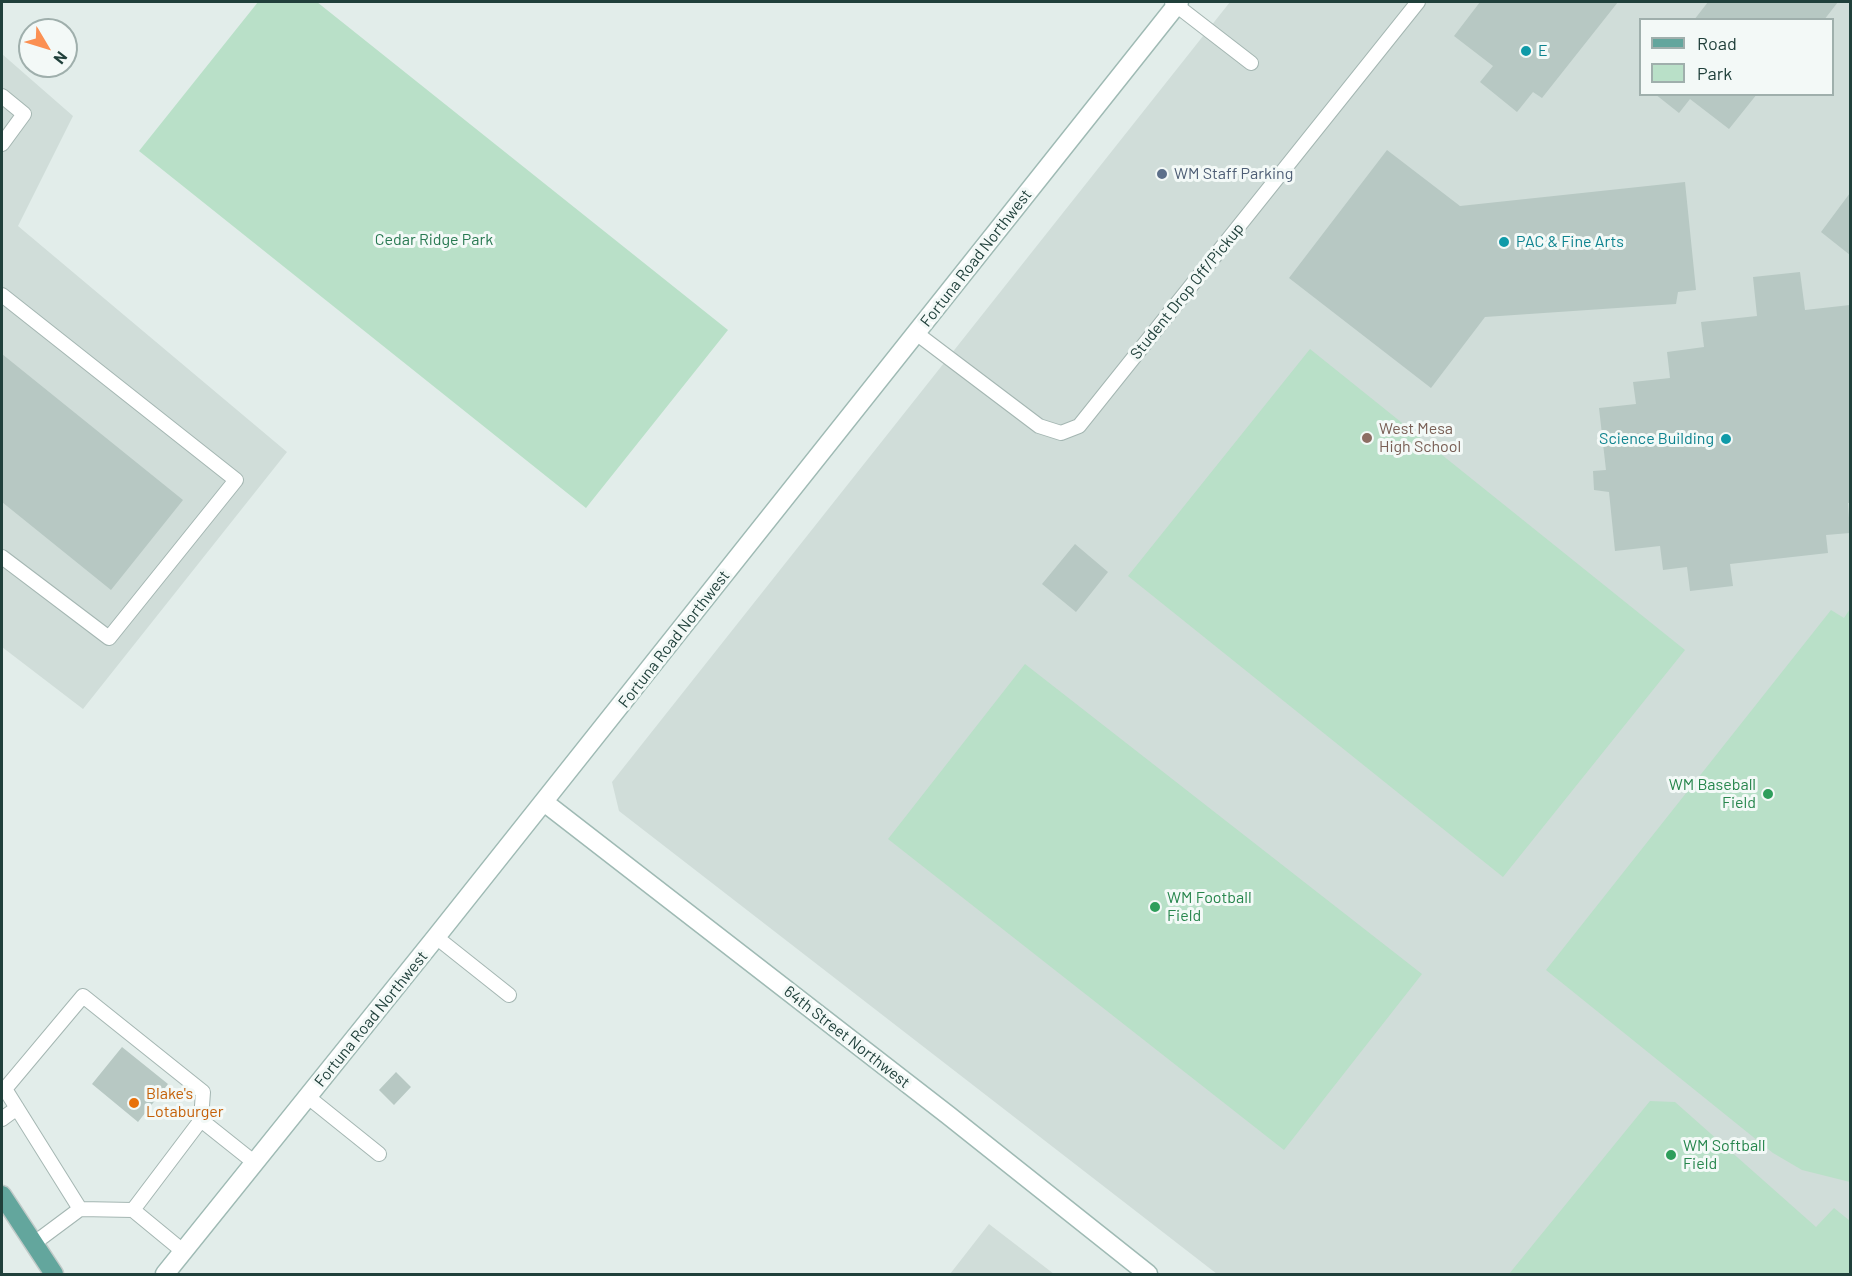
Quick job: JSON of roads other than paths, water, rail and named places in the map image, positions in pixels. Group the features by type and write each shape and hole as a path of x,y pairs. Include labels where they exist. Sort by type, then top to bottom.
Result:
{"main road":[{"path":"2,1194 54,1275"}],"street":[{"name":"Fortuna Road Northwest","path":"165,1275 544,802 1176,3"},
{"name":"64th Street Northwest","path":"544,802 948,1115 1149,1275"}],"lane":[{"name":"Student Drop Off/Pickup","path":"916,333 1039,426 1061,433 1079,426 1418,2"},
{"path":"1176,3 1251,63"},
{"path":"2,96 24,114 2,144"},
{"path":"2,295 236,480 109,638 2,557"},
{"path":"436,937 509,995"},
{"path":"80,1209 5,1089 83,996 203,1092 201,1120 133,1210"},
{"path":"308,1097 379,1154"},
{"path":"2,1119 17,1108"},
{"path":"201,1120 255,1163"},
{"path":"33,1244 80,1209 133,1210 184,1252"}],"place":[{"name":"E","path":"1526,51"},
{"name":"WM Staff Parking","path":"1162,174"},
{"name":"PAC & Fine Arts","path":"1504,242"},
{"name":"West Mesa High School","path":"1367,438"},
{"name":"Science Building","path":"1726,439"},
{"name":"WM Baseball Field","path":"1768,794"},
{"name":"WM Football Field","path":"1155,907"},
{"name":"Blake's Lotaburger","path":"134,1103"},
{"name":"WM Softball Field","path":"1671,1155"}],"park label":[{"name":"Cedar Ridge Park","path":"434,240"}]}
